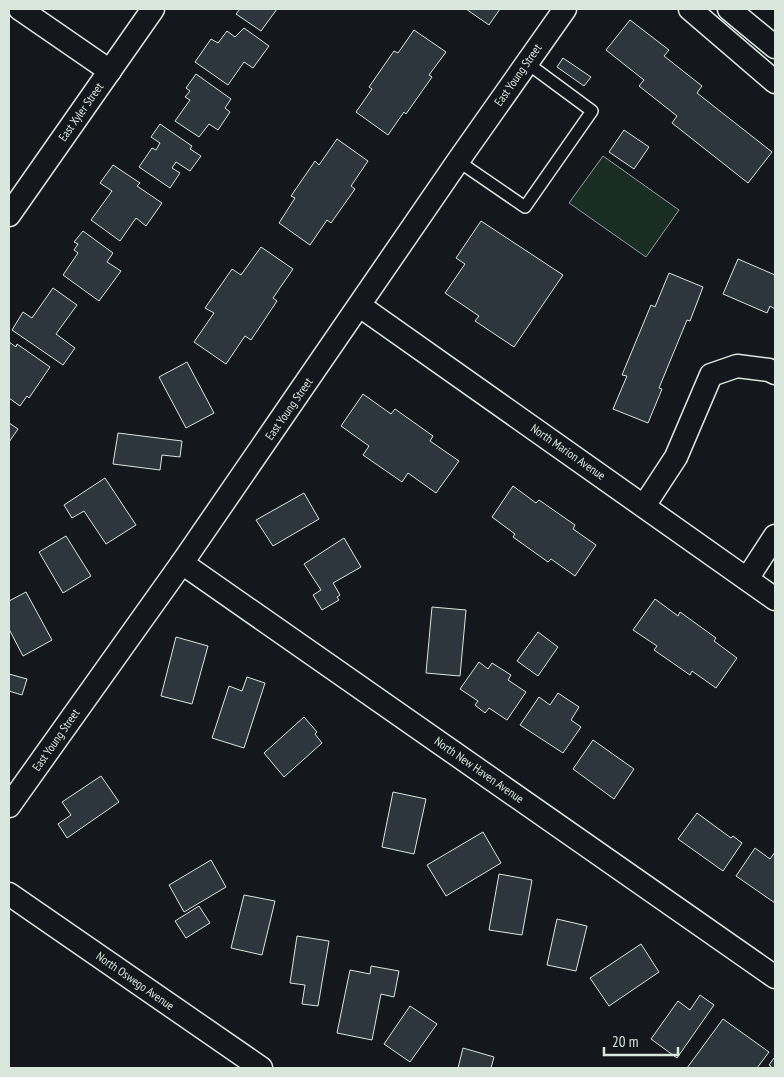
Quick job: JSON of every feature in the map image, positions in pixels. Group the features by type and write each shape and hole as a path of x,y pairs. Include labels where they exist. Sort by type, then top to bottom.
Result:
{"street":[{"path":"20,9 110,71"},
{"name":"East Xyler Street","path":"9,215 153,9"},
{"name":"East Young Street","path":"9,806 182,563 458,161 565,9"},
{"path":"690,9 775,82"},
{"path":"729,9 775,47"},
{"name":"North Marion Avenue","path":"360,306 775,599"},
{"path":"644,506 676,457 710,376 737,366 769,370 775,373"},
{"path":"747,579 775,536"},
{"name":"North New Haven Avenue","path":"182,563 775,977"},
{"name":"North Oswego Avenue","path":"9,894 261,1068"}],"lane":[{"path":"458,161 525,207 592,111 527,63"}],"green space":[{"path":"603,156 679,210 646,257 569,203"}],"building":[{"path":"240,9 277,9 261,31 236,14"},
{"path":"466,9 500,9 489,25"},
{"path":"630,20 669,50 664,56 702,86 697,93 772,152 748,183 672,123 677,116 639,86 644,80 606,50"},
{"path":"244,28 269,46 253,68 244,62 228,85 195,62 211,39 218,43 227,31 235,37"},
{"path":"414,30 446,52 429,75 432,77 406,114 404,112 388,135 356,112 372,89 369,87 394,51 398,53"},
{"path":"563,58 591,77 584,86 557,67"},
{"path":"196,74 231,99 225,108 230,112 218,130 209,124 199,137 175,121 190,100 185,97 190,91 186,88"},
{"path":"160,124 192,146 190,149 201,156 190,171 176,162 172,168 180,173 170,188 139,167 152,148 156,150 160,143 151,137"},
{"path":"624,130 649,147 634,169 609,152"},
{"path":"337,139 368,161 351,186 355,189 331,223 327,220 310,245 279,223 295,198 291,196 315,161 319,165"},
{"path":"113,165 140,183 137,186 162,203 146,226 136,218 120,241 91,220 112,191 100,183"},
{"path":"481,221 563,275 514,347 475,321 479,316 445,293 465,264 456,258"},
{"path":"83,231 113,253 107,262 121,271 99,301 63,275 78,253 74,250 78,244 74,242"},
{"path":"261,247 293,269 273,298 277,301 251,340 245,336 226,364 194,342 214,313 205,308 232,269 241,275"},
{"path":"738,259 775,275 775,309 770,306 767,313 723,294"},
{"path":"669,273 703,287 690,321 687,320 659,388 662,389 648,423 613,409 627,376 622,375 651,305 655,307"},
{"path":"53,288 77,305 56,334 75,348 63,365 12,330 23,312 32,318"},
{"path":"9,342 16,347 17,344 50,367 29,398 27,396 20,406 9,398"},
{"path":"187,362 214,413 186,428 159,377"},
{"path":"363,394 391,414 395,409 433,436 430,441 459,461 436,493 408,473 402,482 363,455 369,446 341,426"},
{"path":"9,423 18,429 9,442"},
{"path":"118,433 182,441 180,457 162,455 160,470 113,464"},
{"path":"105,478 136,525 106,544 84,511 72,518 64,505"},
{"path":"513,486 536,503 539,500 575,525 573,529 596,545 575,576 551,559 548,562 513,537 515,534 492,517"},
{"path":"304,493 319,519 273,546 256,520"},
{"path":"66,536 91,576 63,593 39,552"},
{"path":"344,538 361,567 333,583 340,595 337,597 339,600 322,610 313,595 321,590 304,564"},
{"path":"26,592 52,640 23,656 9,629 9,601"},
{"path":"655,599 678,616 680,612 716,638 714,641 737,658 716,688 692,671 690,675 654,650 657,646 633,630"},
{"path":"432,607 466,610 460,676 426,673"},
{"path":"538,632 558,647 538,676 517,661"},
{"path":"176,637 208,646 192,704 161,696"},
{"path":"479,662 488,669 492,663 511,675 508,680 526,692 507,720 489,708 485,713 475,705 478,701 460,689"},
{"path":"9,674 27,679 22,695 9,691"},
{"path":"247,677 265,683 244,748 212,738 229,686 242,691"},
{"path":"558,693 579,707 571,720 581,727 563,753 520,725 539,697 550,705"},
{"path":"304,717 317,732 315,734 322,743 284,777 264,753"},
{"path":"593,740 634,769 614,799 573,769"},
{"path":"101,776 119,802 67,838 58,824 71,815 62,802"},
{"path":"393,792 426,799 414,854 382,847"},
{"path":"697,813 731,838 733,836 742,843 723,871 678,839"},
{"path":"483,832 501,863 446,896 427,865"},
{"path":"755,848 770,859 775,852 775,903 736,876"},
{"path":"211,860 226,887 184,912 169,885"},
{"path":"499,874 532,880 522,935 489,930"},
{"path":"244,895 275,901 262,955 231,948"},
{"path":"199,906 210,923 186,938 175,921"},
{"path":"557,919 587,926 576,971 547,965"},
{"path":"297,936 329,941 318,1006 302,1004 305,985 290,983"},
{"path":"641,944 659,972 609,1006 590,978"},
{"path":"371,966 399,971 394,997 381,994 372,1040 337,1033 350,970 370,974"},
{"path":"700,995 714,1005 677,1058 651,1039 678,1001 690,1010"},
{"path":"410,1006 437,1024 410,1062 384,1044"},
{"path":"723,1019 769,1052 757,1068 687,1068"},
{"path":"463,1048 494,1057 491,1068 458,1068"},
{"path":"774,1058 775,1068 770,1068 771,1066 769,1065"}]}
